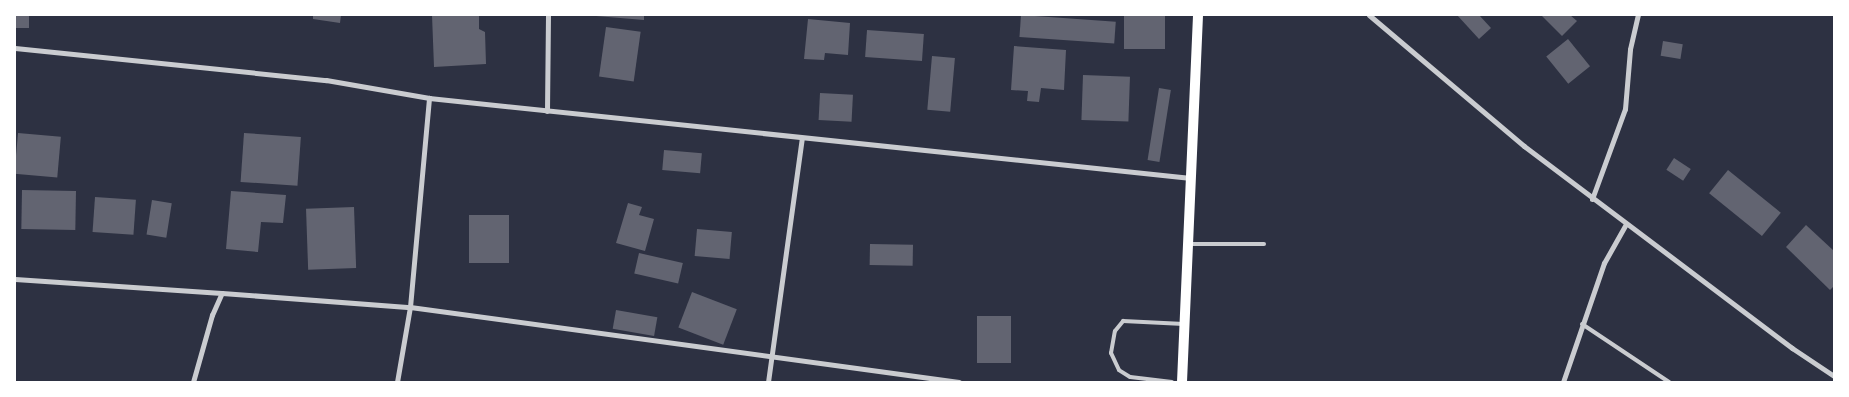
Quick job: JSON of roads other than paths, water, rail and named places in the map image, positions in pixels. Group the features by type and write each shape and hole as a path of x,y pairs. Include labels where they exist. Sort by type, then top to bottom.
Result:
{"main road":[{"path":"1182,382 1198,15"}],"street":[{"path":"547,111 548,15"},
{"path":"1369,15 1524,146 1592,199 1834,376"},
{"path":"1592,199 1625,109 1630,49 1638,15"},
{"path":"15,48 326,80 430,98 547,111 1191,178"},
{"path":"397,382 410,307 430,98"},
{"path":"768,382 802,138"},
{"path":"1563,382 1604,263 1626,224"},
{"path":"15,279 410,307 772,359 959,382"},
{"path":"193,382 212,315 222,293"}],"lane":[{"path":"1187,244 1264,244"},
{"path":"1172,382 1130,377 1119,370 1111,353 1115,331 1123,321 1184,324"},
{"path":"1582,324 1669,382"}]}
